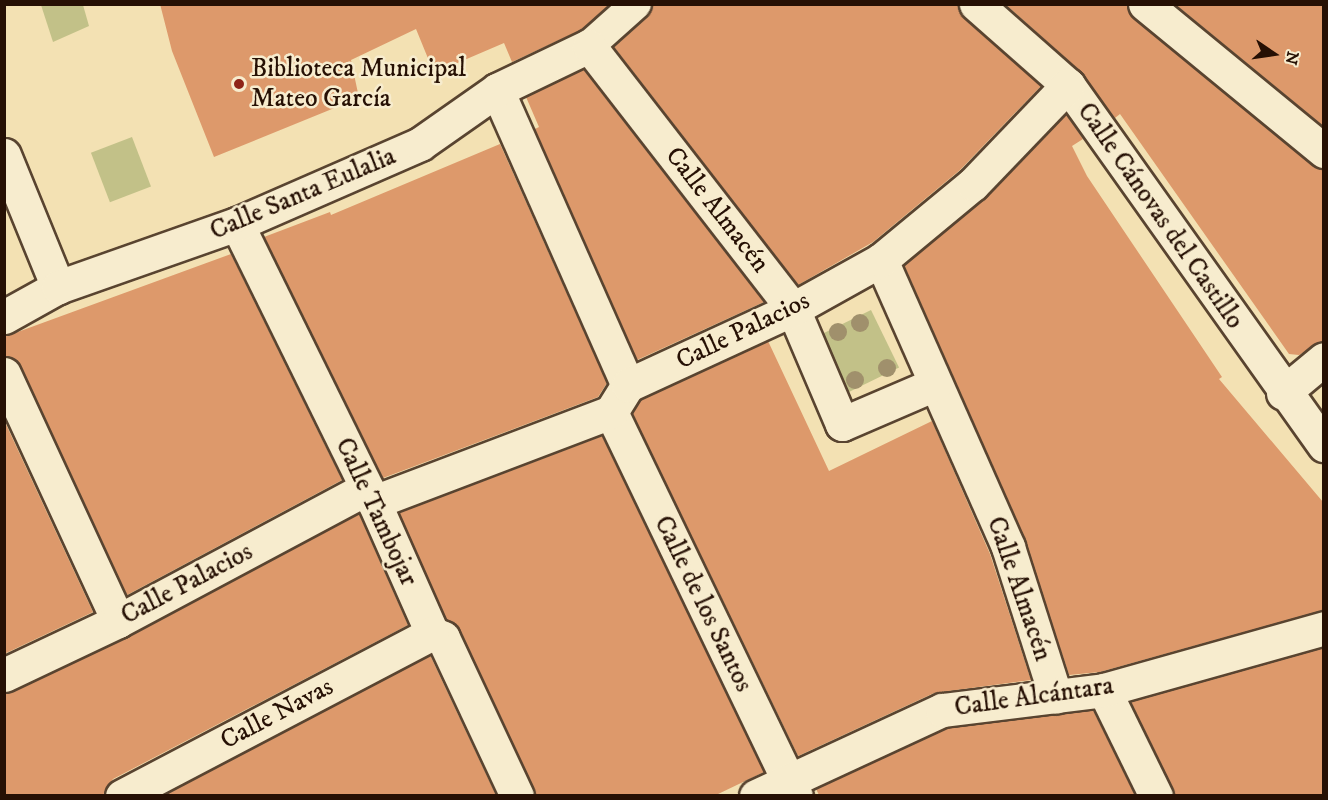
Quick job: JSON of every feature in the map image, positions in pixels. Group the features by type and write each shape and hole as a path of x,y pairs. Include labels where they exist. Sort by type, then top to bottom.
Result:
{"street":[{"path":"589,46 636,4"},
{"name":"Calle Cánovas del Castillo","path":"975,4 1068,84 1283,393 1323,445"},
{"path":"1145,4 1323,151"},
{"name":"Calle Santa Eulalia","path":"4,317 58,287 237,224 420,144 497,90 589,46"},
{"name":"Calle Almacén","path":"589,46 793,309 842,424 935,384"},
{"name":"Calle Palacios","path":"4,675 371,495 620,399 793,309 881,260 973,184 1068,84"},
{"name":"Calle de los Santos","path":"497,90 620,399 792,788"},
{"path":"4,155 58,287"},
{"name":"Calle Tambojar","path":"237,224 371,495 432,633 443,638 517,795"},
{"name":"Calle Almacén","path":"881,260 1008,547 1056,697"},
{"path":"1283,393 1323,359"},
{"path":"4,374 118,621"},
{"name":"Calle Alcántara","path":"756,795 792,788 942,710 1104,690 1323,628"},
{"name":"Calle Navas","path":"122,795 432,633"},
{"path":"1104,690 1156,795"}],"shaded area":[{"path":"41,5 83,5 89,26 53,42"},
{"path":"132,137 151,186 110,202 91,153"},
{"path":"871,310 899,368 847,393 819,335"}],"building":[{"name":"Biblioteca Municipal Mateo García","path":"160,4 610,4 583,29 512,62 504,43 434,73 416,29 351,60 359,98 214,157 172,51"},
{"path":"653,4 958,4 964,18 1041,86 960,170 873,242 798,285 614,47 647,17"},
{"path":"1005,4 1127,4 1133,18 1312,165 1323,169 1323,341 1299,355 1289,354 1120,114 1115,118 1080,71"},
{"path":"1175,4 1323,4 1323,126"},
{"path":"583,69 764,302 637,360 535,129 539,127 526,97"},
{"path":"1066,114 1083,139 1072,146 1087,176 1222,377 1219,379 1323,502 1323,610 1100,672 1069,675 1025,540 904,265 987,197"},
{"path":"500,144 607,383 598,397 383,478 264,237 330,212 331,215"},
{"path":"231,254 342,480 127,595 21,366 4,355 4,337"},
{"path":"768,341 829,471 932,421 990,554 1031,680 934,693 798,756 632,413 641,400"},
{"path":"4,420 93,612 4,654"},
{"path":"602,436 764,772 716,795 535,795 460,630 446,619 399,513"},
{"path":"359,514 408,625 113,779 103,795 4,795 4,693 127,638"},
{"path":"1323,648 1323,795 1174,795 1131,702"},
{"path":"430,655 496,795 163,795"},
{"path":"1093,710 1135,795 819,795 816,789 947,728"}],"place":[{"name":"Biblioteca Municipal Mateo García","path":"239,84"}]}
